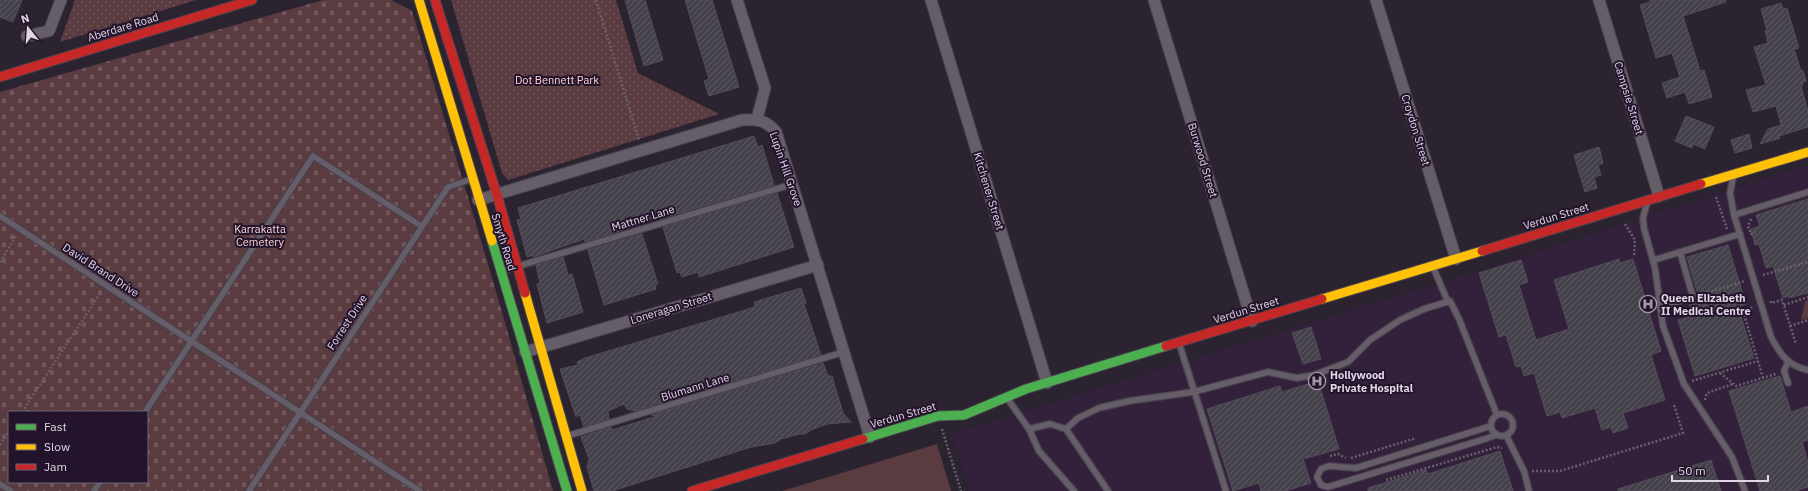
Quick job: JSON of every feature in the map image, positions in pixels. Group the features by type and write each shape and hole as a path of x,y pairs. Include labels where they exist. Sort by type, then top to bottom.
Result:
{"main road":[{"name":"Aberdare Road","path":"0,77 230,3 252,0"},
{"name":"Smyth Road","path":"419,0 478,200 567,491"},
{"name":"Smyth Road","path":"435,0 497,195 582,491"},
{"name":"Verdun Street","path":"692,491 938,416 964,415 978,411 1047,383 1808,152"}],"street":[{"path":"27,36 49,31 61,0"},
{"path":"478,200 742,120 757,119 764,88 737,0"},
{"name":"Kitchener Street","path":"930,0 1047,383"},
{"name":"Burwood Street","path":"1154,0 1252,321"},
{"name":"Croydon Street","path":"1376,0 1456,259"},
{"name":"Campsie Street","path":"1599,0 1654,198"},
{"name":"Lupin Hill Grove","path":"757,119 768,123 776,132 870,437"},
{"name":"Loneragan Street","path":"525,352 818,265"}],"lane":[{"path":"146,411 313,156 421,226"},
{"path":"1734,174 1730,184 1734,215 1771,337 1778,350 1788,362 1808,370"},
{"name":"Forrest Drive","path":"249,491 421,226 448,187 472,180"},
{"name":"Mattner Lane","path":"500,271 793,184"},
{"path":"1734,215 1808,192"},
{"path":"1654,198 1645,208 1643,220 1654,260 1663,326 1684,384 1732,457 1745,491"},
{"name":"David Brand Drive","path":"0,216 191,341 299,414 420,491"},
{"path":"1654,260 1740,234"},
{"path":"1660,307 1693,297 1680,252"},
{"path":"1432,266 1448,302 1450,301 1459,319 1497,415"},
{"path":"1066,429 1078,418 1099,408 1129,401 1193,392 1268,372 1297,378 1321,372 1348,362 1370,340 1400,320 1424,309 1448,302"},
{"path":"1179,342 1193,392 1226,491"},
{"name":"Blumann Lane","path":"552,440 844,352"},
{"path":"1788,362 1784,371 1788,383"},
{"path":"1007,398 1028,429 1039,451 1074,491"},
{"path":"1491,426 1356,468 1329,466 1321,469 1318,478 1321,485 1328,487 1485,440 1496,435 1506,435 1511,431 1512,421 1504,414 1497,415 1491,422 1491,426 1496,435"},
{"path":"1028,429 1050,424 1066,429 1108,491"},
{"path":"1506,435 1524,471 1529,491"},
{"path":"0,484 11,491"}],"path":[{"path":"596,0 641,145"},
{"path":"1626,224 1635,240 1634,256"},
{"path":"0,262 20,229"},
{"path":"1763,275 1808,262"},
{"path":"1761,269 1765,282"},
{"path":"1693,297 1746,281"},
{"path":"23,411 105,285"},
{"path":"1784,305 1808,297"},
{"path":"1770,299 1771,303 1782,300 1796,344"},
{"path":"1743,311 1763,378"},
{"path":"1790,326 1808,320"},
{"path":"1684,384 1758,361"},
{"path":"1719,373 1736,386 1784,371"},
{"path":"1708,406 1704,401 1707,393 1733,384"},
{"path":"1674,405 1682,428"},
{"path":"938,416 961,491"},
{"path":"0,445 8,433"}],"shaded area":[{"path":"1808,165 1808,491 970,491 952,434 1478,271"}],"green space":[{"path":"75,0 196,0 60,42"},
{"name":"Karrakatta Cemetery","path":"323,0 391,0 412,11 491,274 553,491 0,491 0,92"},
{"name":"Dot Bennett Park","path":"451,0 616,0 638,73 719,114 508,180 502,173"},
{"path":"1808,300 1808,318 1801,320 1805,301"},
{"path":"937,444 951,491 782,491"}],"building":[{"path":"0,0 22,0 13,22 0,17"},
{"path":"625,0 645,0 663,60 644,66"},
{"path":"685,0 712,0 739,87 709,96 704,81 709,79"},
{"path":"1650,0 1725,0 1726,2 1683,16 1700,71 1704,70 1712,97 1689,104 1685,92 1667,98 1662,83 1680,77 1672,53 1656,58 1640,5 1650,2"},
{"path":"1781,3 1783,9 1787,8 1799,48 1794,49 1806,81 1802,83 1803,85 1801,86 1808,111 1808,127 1760,144 1768,129 1781,125 1776,106 1753,112 1746,90 1766,85 1754,47 1768,43 1765,31 1767,31 1761,9"},
{"path":"1686,116 1714,127 1705,149 1693,144 1692,148 1675,141"},
{"path":"1749,134 1752,148 1735,153 1731,140"},
{"path":"754,136 758,147 762,145 774,185 660,219 659,216 639,223 639,225 585,242 584,239 533,257 533,255 527,257 517,220 521,219 518,208"},
{"path":"1599,147 1603,163 1598,165 1601,175 1594,177 1597,188 1585,192 1574,155"},
{"path":"777,193 794,247 699,277 698,272 682,277 680,272 677,273 663,227"},
{"path":"1808,199 1808,293 1783,298 1773,266 1766,268 1759,244 1755,245 1751,229 1760,226 1756,215"},
{"path":"642,234 658,284 655,285 656,289 604,305 588,250"},
{"path":"1728,245 1746,304 1738,307 1754,358 1695,376 1678,320 1693,316 1689,303 1699,298 1687,257"},
{"path":"563,257 568,275 572,274 583,312 547,323 537,284 540,283 536,265"},
{"path":"1619,259 1620,263 1633,259 1661,351 1651,355 1665,400 1623,413 1628,428 1613,433 1611,427 1602,430 1595,408 1562,418 1560,412 1547,416 1534,373 1524,376 1521,366 1516,367 1506,335 1499,337 1479,273 1521,260 1528,282 1519,285 1536,340 1569,329 1554,280"},
{"path":"801,288 806,303 804,304 821,355 635,411 627,409 624,404 608,411 609,419 584,427 580,415 576,417 560,369 578,365 577,362 585,358 755,307 754,302"},
{"path":"1311,327 1321,359 1303,364 1292,333"},
{"path":"823,363 828,376 832,376 843,413 851,422 827,424 813,429 805,434 799,434 781,439 775,443 751,447 612,491 594,491 587,467 589,459 581,437 611,427 612,430 657,416 651,415"},
{"path":"1780,376 1791,412 1808,406 1808,440 1802,442 1808,463 1808,487 1796,491 1760,491 1729,391"},
{"path":"1318,381 1339,449 1303,459 1311,483 1285,491 1261,491 1259,483 1233,491 1207,409 1280,386 1282,392"},
{"path":"1500,451 1513,491 1368,491 1368,488 1426,470 1428,474"},
{"path":"1711,460 1721,491 1618,491 1618,489"}],"traffic: fast":[{"path":"492,241 567,491"},
{"path":"863,439 938,416 964,415 1026,389 1166,346"}],"traffic: slow":[{"path":"419,0 492,241"},
{"path":"1701,184 1808,152"},
{"path":"1322,299 1482,251"},
{"path":"525,293 582,491"}],"traffic: jam":[{"path":"0,77 252,0"},
{"path":"435,0 497,195 525,293"},
{"path":"1482,251 1701,184"},
{"path":"1166,346 1322,299"},
{"path":"692,491 863,439"}],"place":[{"name":"Queen Elizabeth II Medical Centre","path":"1648,304"},
{"name":"Hollywood Private Hospital","path":"1317,381"}]}
